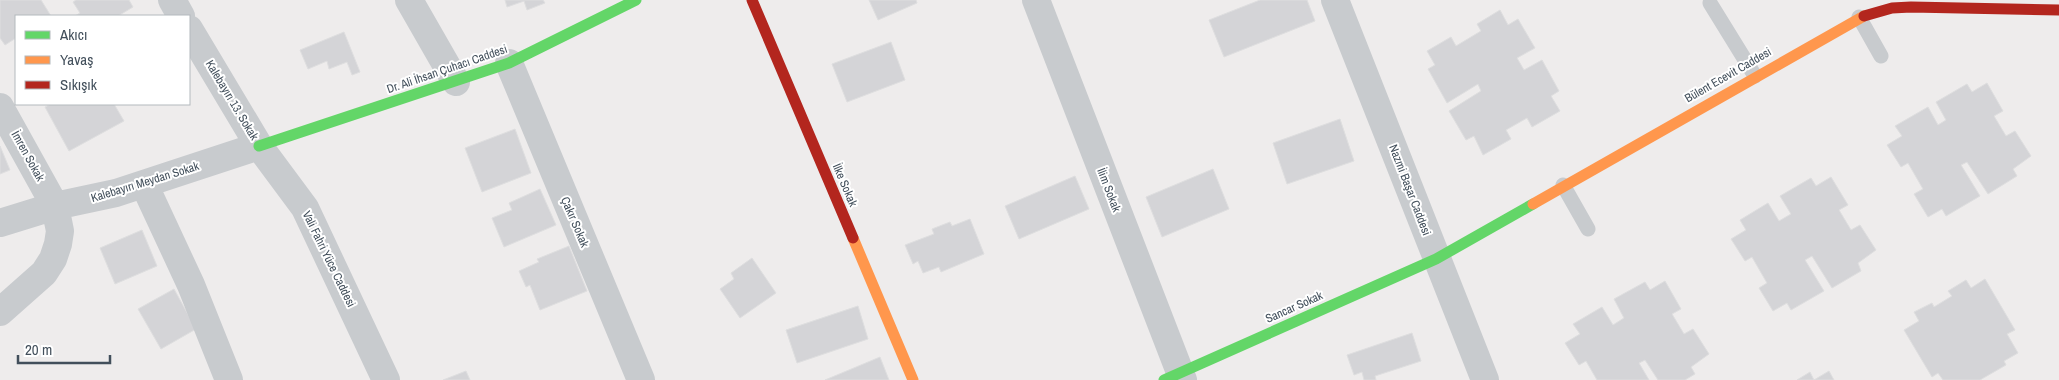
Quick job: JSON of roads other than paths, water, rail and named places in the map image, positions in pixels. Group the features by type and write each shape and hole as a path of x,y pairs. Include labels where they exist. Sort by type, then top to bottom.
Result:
{"street":[{"path":"172,0 180,15"},
{"path":"408,0 456,82"},
{"name":"Dr. Ali İhsan Çuhacı Caddesi","path":"260,146 509,63 636,0"},
{"name":"İlke Sokak","path":"752,0 913,380"},
{"name":"İlim Sokak","path":"1036,0 1176,378"},
{"name":"Nazmi Başar Caddesi","path":"1335,0 1485,380"},
{"name":"Bülent Ecevit Caddesi","path":"1436,258 1859,18 1892,8 1911,7 2059,10"},
{"name":"Kalebayırı 13. Sokak","path":"190,31 260,146"},
{"name":"Çakır Sokak","path":"509,63 641,380"},
{"name":"İmren Sokak","path":"0,107 55,206 60,231 53,259 44,272 0,312"},
{"name":"Kalebayırı Meydan Sokak","path":"0,223 55,206 116,193 260,146"},
{"name":"Vali Fahri Yüce Caddesi","path":"260,146 305,208 386,380"},
{"path":"144,184 191,285 229,380"},
{"name":"Sancar Sokak","path":"1176,378 1436,258"}],"lane":[{"path":"1710,3 1755,76"},
{"path":"1859,18 1881,56"},
{"path":"1563,185 1588,229"}]}
